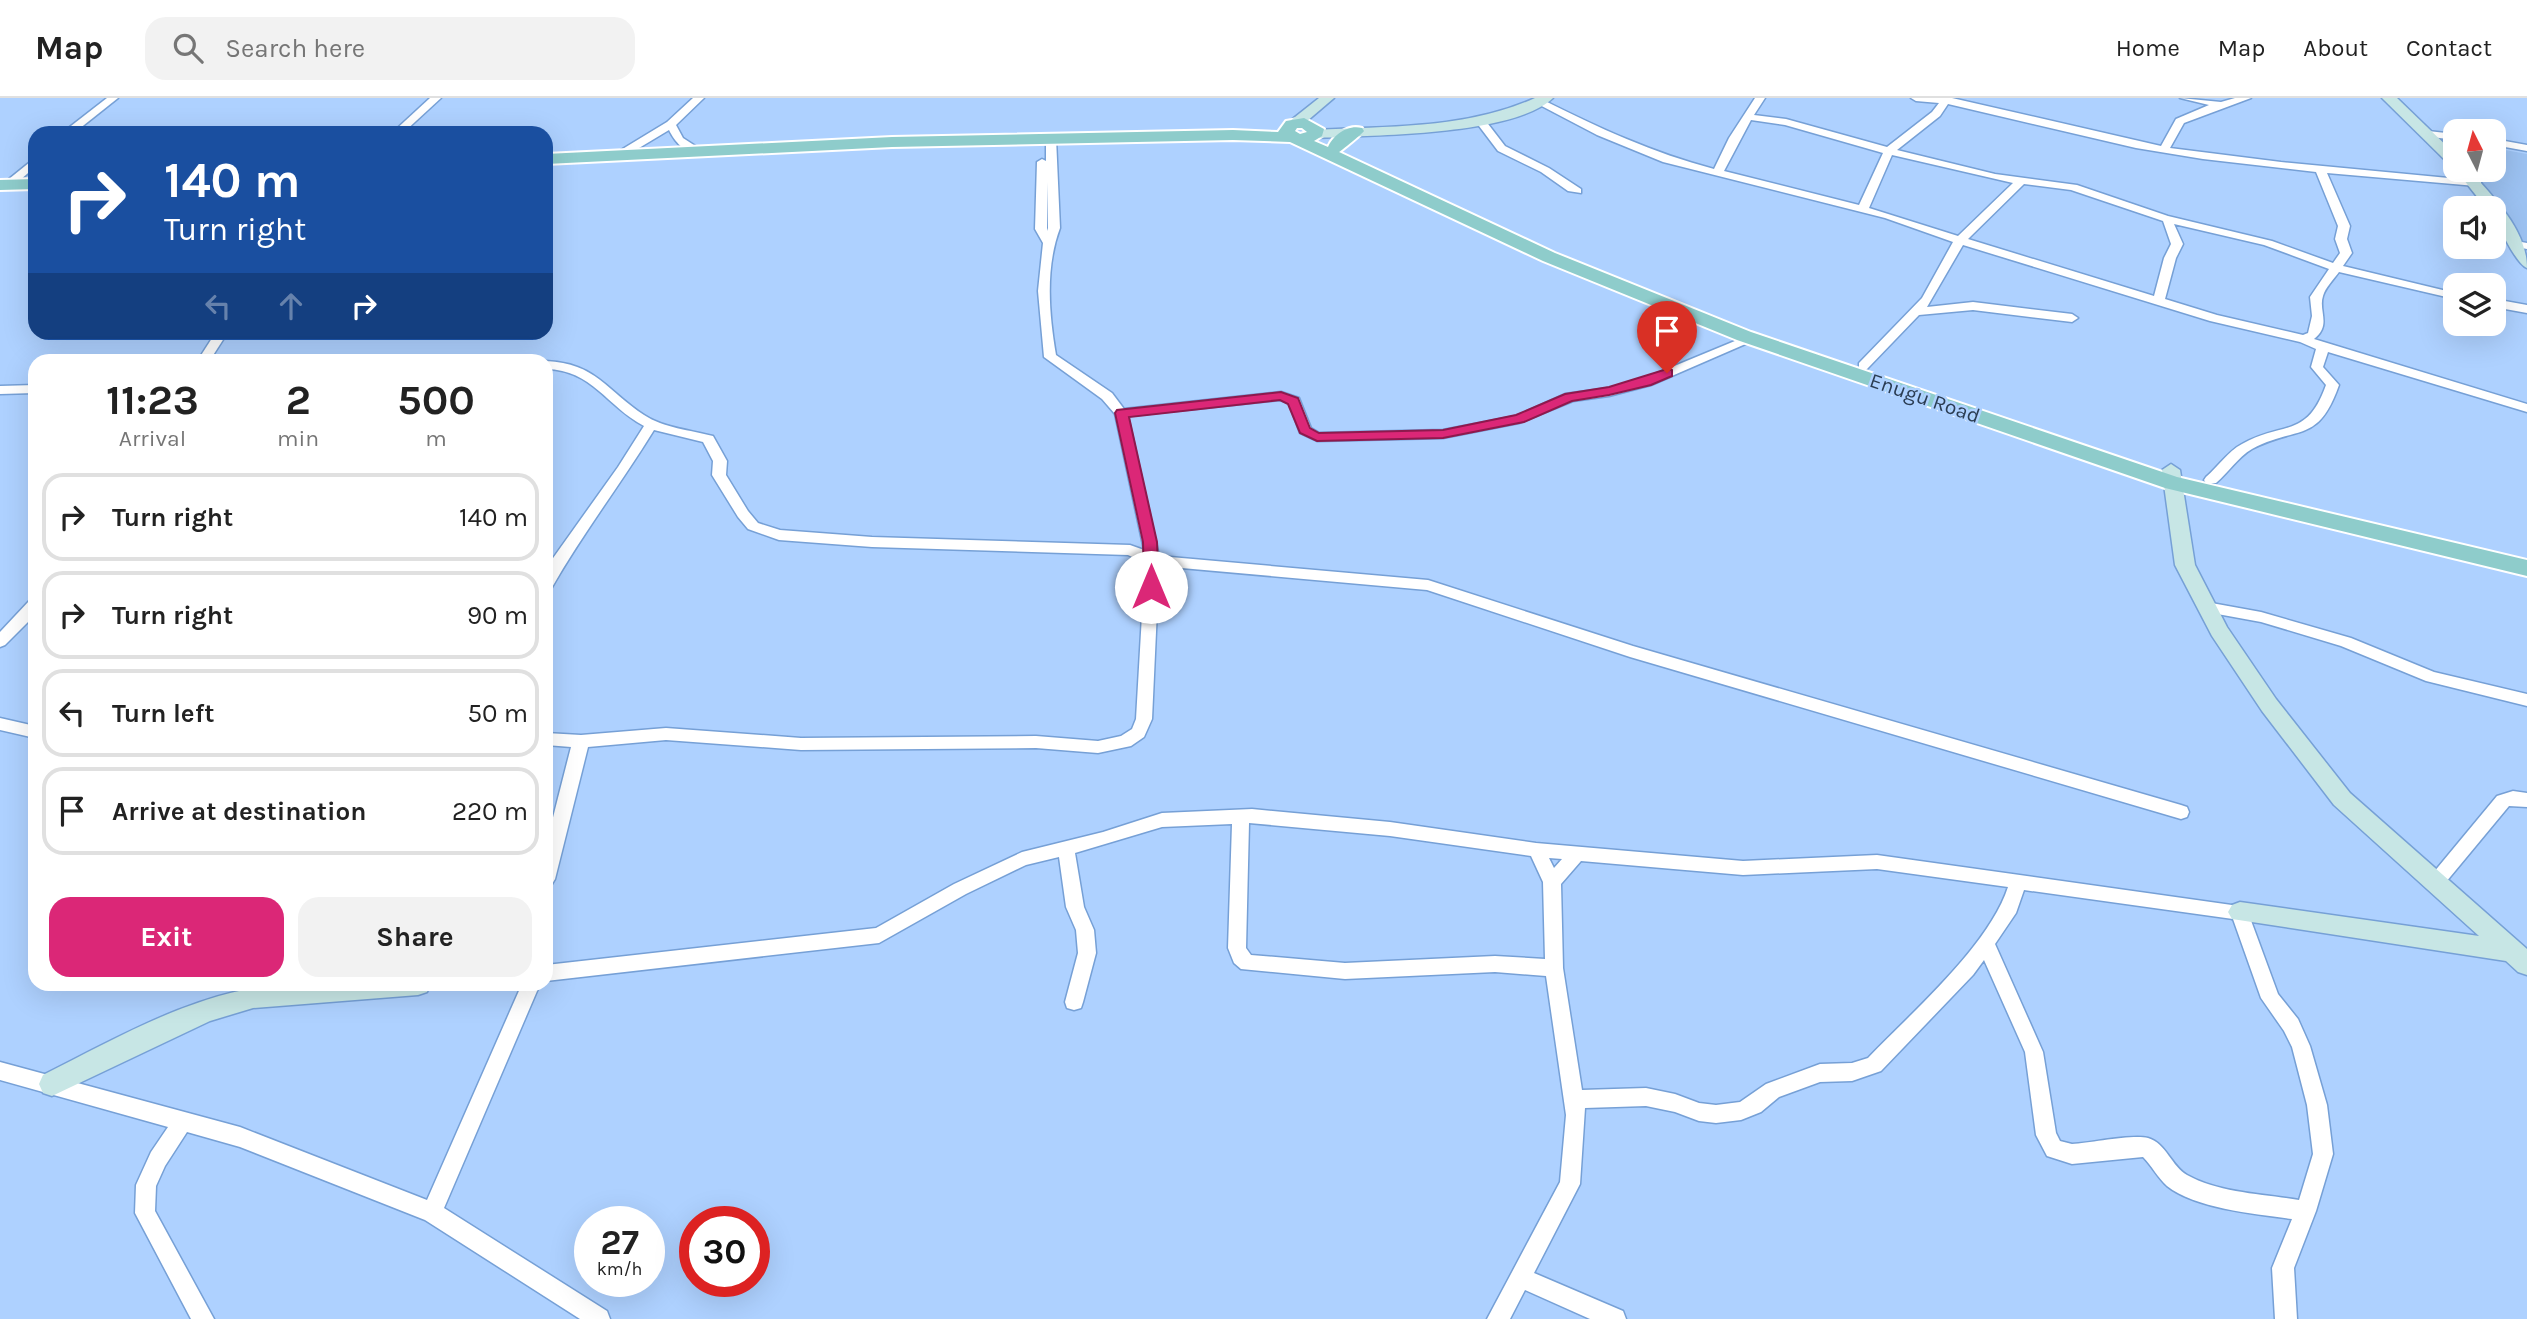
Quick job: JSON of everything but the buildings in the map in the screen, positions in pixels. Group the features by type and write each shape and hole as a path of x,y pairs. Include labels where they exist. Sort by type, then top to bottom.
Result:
{"main road":[{"path":"553,159 620,155 646,147 673,146 696,151 892,142 1233,135 1303,131 1340,155 1558,250 1751,328 2171,476 2211,480 2527,556"},
{"path":"1340,155 1339,141 1356,131"},
{"name":"Enugu Road","path":"1340,155 1549,257 1751,339 2171,476 2527,568"},
{"path":"4,185 28,184"}],"street":[{"path":"76,126 113,98"},
{"path":"405,126 436,98"},
{"path":"646,147 699,98"},
{"path":"1303,131 1315,108 1327,98"},
{"path":"1717,174 1734,138 1760,98 1786,122"},
{"path":"1916,98 1946,99 2104,139 2164,150 2476,183 2522,245 2527,263"},
{"path":"2185,98 2220,105"},
{"path":"2164,150 2180,121 2246,98"},
{"path":"2389,98 2443,150"},
{"path":"1863,209 1889,151 1936,114 1946,99"},
{"path":"1303,131 1445,127 1481,122 1514,113 1543,100 1601,133 1667,160 1863,209 2214,318 2304,339 2527,408"},
{"path":"1748,117 1786,122 1889,151 2021,181 2073,187 2168,219 2269,243 2333,267 2443,293"},
{"path":"1481,122 1491,141 1501,150 1544,168 1561,184 1577,191"},
{"path":"671,124 673,146"},
{"path":"1303,131 1373,130"},
{"path":"2428,134 2443,136"},
{"path":"553,739 581,741 666,734 801,744 1036,742 1098,747 1125,742 1138,733 1144,719 1152,561 1150,542 1121,413 1107,397 1050,357 1043,293 1047,242 1041,229 1047,139"},
{"path":"2506,144 2527,148"},
{"path":"4,185 28,166"},
{"path":"2304,339 2313,335 2318,326 2316,297 2333,275 2333,267 2346,253 2341,239 2344,226 2320,168"},
{"path":"1863,366 1927,300 1960,240 2021,181"},
{"path":"2159,301 2170,258 2177,244 2168,219"},
{"path":"2506,305 2527,309"},
{"path":"1916,313 1973,306 2072,318"},
{"path":"1121,413 1281,396 1294,401 1305,430 1317,437 1443,434 1520,419 1570,397 1647,382 1751,339"},
{"path":"2211,480 2229,466 2244,448 2309,426 2320,416 2333,385 2317,367 2323,347"},
{"path":"553,365 571,366 587,373 638,417 650,424 708,439 720,461 719,475 743,514 753,526 779,535 900,543 1130,550 1150,542"},
{"path":"0,390 28,388"},
{"path":"553,573 576,533 623,470 650,424"},
{"path":"2171,476 2185,565 2218,631 2269,705 2342,799 2435,883 2522,955"},
{"path":"1130,550 1152,561 1428,585 1630,651 2181,812"},
{"path":"2206,607 2261,617 2346,642 2431,677 2527,700"},
{"path":"0,641 28,613"},
{"path":"0,724 28,730"},
{"path":"553,851 581,741"},
{"path":"2435,883 2503,802 2513,798 2527,800"},
{"path":"553,972 879,935 960,889 1022,859 1162,820 1241,817 1390,829 1536,850 1743,868 1877,862 2241,912 2522,955"},
{"path":"1241,817 1237,948 1240,957 1247,963 1345,971 1495,964 1554,968"},
{"path":"1066,848 1075,907 1085,930 1087,953 1074,1002"},
{"path":"1498,1319 1570,1184 1576,1115 1554,968 1552,882 1536,850"},
{"path":"1552,882 1578,853"},
{"path":"1573,1099 1646,1097 1716,1114 1741,1111 1754,1105 1773,1090 1821,1073 1852,1072 1874,1065 1967,969 2010,908 2018,881"},
{"path":"2241,912 2270,998 2291,1025 2301,1046 2317,1105 2323,1154 2306,1211 2283,1268 2286,1319"},
{"path":"1986,943 2034,1052 2046,1135 2054,1149 2072,1154 2146,1147 2155,1153 2160,1164 2177,1181 2196,1190 2306,1211"},
{"path":"52,1084 131,1044 206,1011 253,997 329,991"},
{"path":"432,1212 528,991"},
{"path":"0,1070 240,1138 432,1212 599,1319"},
{"path":"184,1120 158,1159 146,1185 145,1213 202,1319"},
{"path":"1522,1278 1615,1319"}],"shaded area":[{"path":"2506,150 2527,154 2527,250 2506,213 2506,196 2493,196 2480,182 2506,182"}],"route":[{"path":"1151,587 1150,542 1121,413 1281,396 1290,397 1294,401 1305,430 1317,437 1331,439 1443,434 1520,419 1570,397 1647,382 1667,373"}]}
